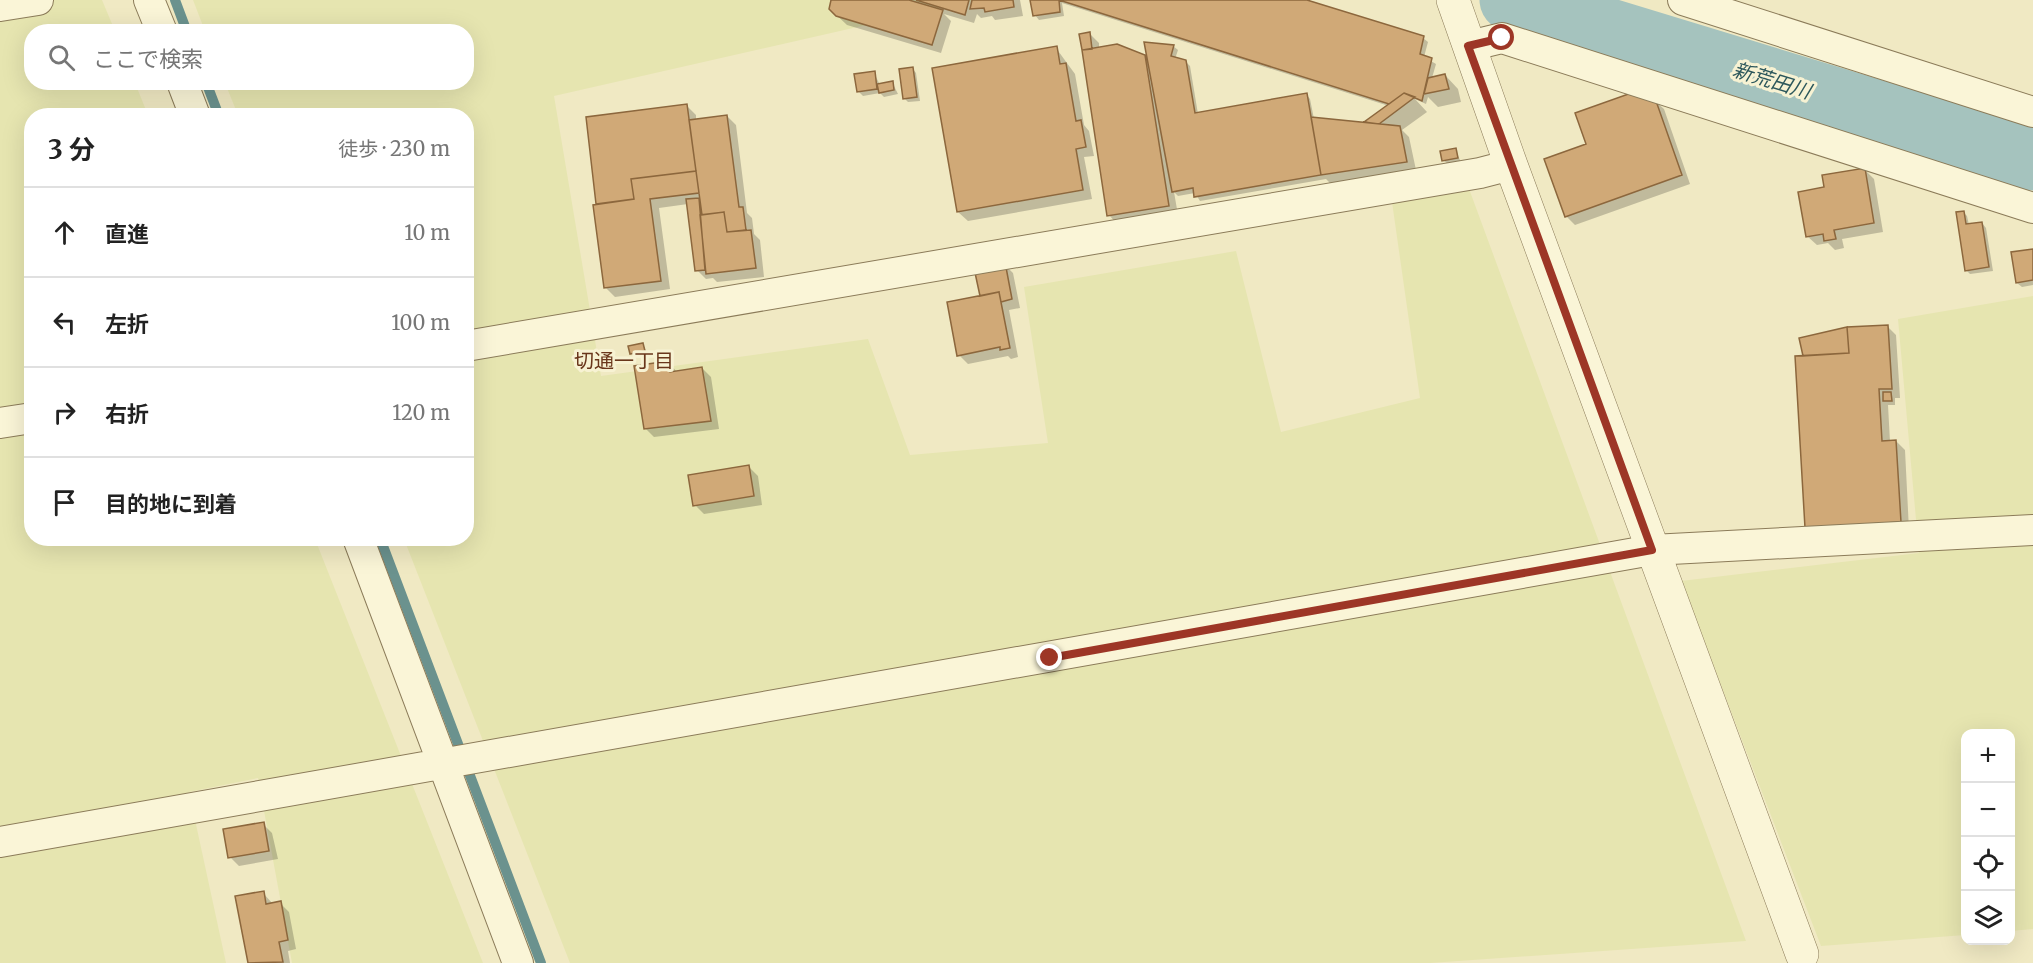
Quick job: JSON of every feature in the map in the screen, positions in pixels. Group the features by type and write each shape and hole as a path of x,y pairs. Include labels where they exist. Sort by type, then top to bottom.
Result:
{"street":[{"path":"0,6 38,0"},
{"path":"149,0 159,24"},
{"path":"1683,0 2033,112"},
{"path":"1460,23 1804,959"},
{"path":"1460,23 2033,208"},
{"path":"185,90 192,108"},
{"path":"474,345 1479,173 1511,165"},
{"path":"0,423 24,418"},
{"path":"0,842 1652,550 2033,530"},
{"path":"361,546 518,963"}],"green space":[{"path":"0,0 102,0 112,24 24,24 24,90 138,90 145,108 24,108 24,546 318,546 483,963 292,963 258,778 189,792 226,963 0,963"},
{"path":"193,0 976,0 554,96 601,376 868,339 910,455 1048,443 1024,287 1236,251 1281,432 1420,398 1392,202 1468,186 1746,941 1430,963 570,963 407,546 474,546 474,108 235,108 228,90 474,90 474,24 202,24"},
{"path":"2033,296 2033,929 2015,931 2015,729 1961,729 1961,935 1821,946 1681,581 1919,553 1898,319"}],"building":[{"path":"831,0 909,0 943,10 932,45 836,16 829,9"},
{"path":"916,0 969,0 965,15"},
{"path":"972,0 1013,0 1014,7 985,12 984,8 970,9"},
{"path":"1030,0 1059,0 1060,12 1033,16"},
{"path":"1059,0 1307,0 1424,36 1420,54 1432,58 1422,101 1404,93 1389,104"},
{"path":"1090,32 1092,49 1082,50 1079,34"},
{"path":"1144,42 1174,45 1171,56 1186,60 1195,113 1307,93 1321,175 1194,197 1193,188 1172,192"},
{"path":"1117,44 1145,55 1169,206 1107,216 1082,50"},
{"path":"1057,46 1060,64 1066,63 1076,121 1081,120 1086,147 1076,149 1083,190 957,212 932,68"},
{"path":"913,67 917,97 903,99 899,69"},
{"path":"875,71 877,89 857,92 854,74"},
{"path":"1445,74 1449,89 1424,94 1428,78"},
{"path":"893,81 894,90 879,93 877,84"},
{"path":"1634,92 1655,98 1682,175 1565,217 1544,159 1586,144 1575,113"},
{"path":"1404,93 1415,97 1379,124 1364,122"},
{"path":"687,104 696,171 631,179 634,199 596,204 586,117"},
{"path":"727,115 739,207 743,207 746,230 727,232 724,212 702,215 689,120"},
{"path":"1311,117 1400,126 1407,162 1321,175"},
{"path":"1456,148 1458,158 1442,161 1440,151"},
{"path":"1865,168 1874,223 1834,230 1836,239 1824,241 1823,234 1806,237 1798,192 1824,187 1822,175"},
{"path":"696,171 699,193 650,199 661,281 604,288 593,205 634,199 631,179"},
{"path":"699,198 705,270 695,271 686,199"},
{"path":"1964,211 1966,224 1982,222 1989,267 1965,271 1956,212"},
{"path":"724,212 727,232 751,230 756,268 706,274 700,215"},
{"path":"2033,249 2033,280 2016,283 2011,252"},
{"path":"1005,262 1012,299 1001,302 999,292 980,296 974,268"},
{"path":"999,292 1010,348 1000,350 1000,347 957,356 947,302"},
{"path":"1888,325 1892,389 1879,389 1882,441 1896,440 1901,522 1805,528 1795,356 1849,353 1847,327"},
{"path":"1847,327 1849,353 1803,356 1799,338"},
{"path":"643,343 645,351 630,354 628,346"},
{"path":"668,361 670,372 702,367 711,421 644,429 634,366"},
{"path":"1883,392 1891,392 1892,401 1883,401"},
{"path":"749,465 754,496 693,506 688,475"},
{"path":"264,822 269,851 228,858 223,829"},
{"path":"264,891 266,904 281,901 288,940 279,942 283,962 248,963 235,896"}],"waterway":[{"path":"175,0 184,24"},
{"name":"新荒田川","path":"1511,0 2033,159"},
{"path":"209,90 216,108"},
{"path":"383,546 541,963"}],"district":[{"name":"切通一丁目","path":"624,360"}],"route":[{"path":"1050,658 1652,550 1468,46 1502,38"}]}
